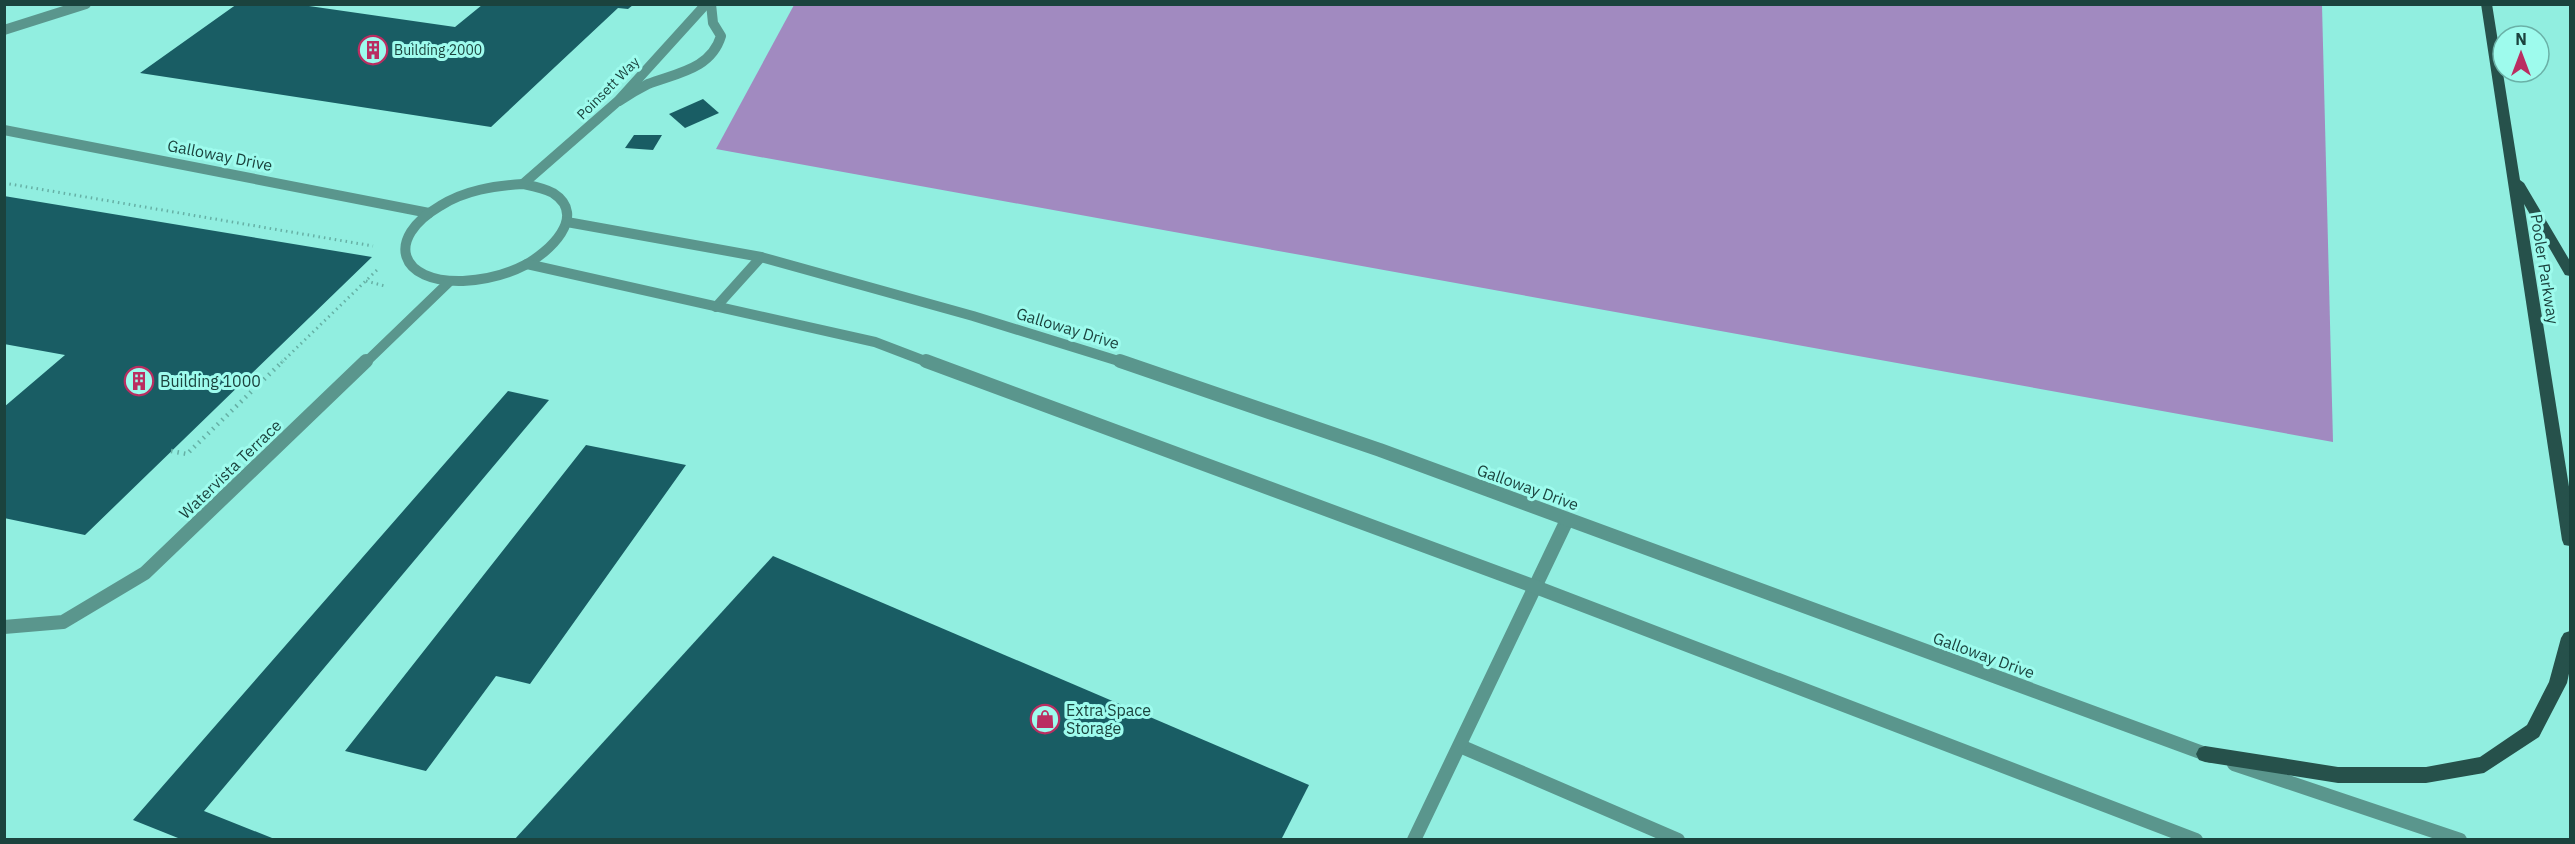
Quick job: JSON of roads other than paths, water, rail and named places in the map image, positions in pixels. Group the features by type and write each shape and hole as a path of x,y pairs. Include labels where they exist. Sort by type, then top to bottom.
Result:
{"main road":[{"name":"Pooler Parkway","path":"2486,4 2571,540"},
{"path":"2513,176 2571,272"},
{"path":"2205,754 2338,775 2426,775 2484,765 2533,730 2558,683 2571,638"}],"street":[{"path":"4,30 86,4"},
{"name":"Poinsett Way","path":"523,184 618,101 706,4"},
{"path":"618,101 644,86 695,68 705,60 720,44 721,36 713,23 711,4"},
{"name":"Galloway Drive","path":"4,130 429,213"},
{"path":"523,184 543,188 559,196 567,207 567,222 560,237 542,254 526,264 482,279 449,282 428,278 412,269 404,257 404,243 413,227 429,213 450,200 474,190 499,185 523,184"},
{"name":"Galloway Drive","path":"567,222 761,257 974,316 1127,363 1380,450 2205,754 2460,840"},
{"path":"716,307 761,257"},
{"path":"526,264 875,342 1533,586 2196,840"},
{"name":"Watervista Terrace","path":"4,627 63,622 144,573 449,282"},
{"path":"1414,840 1533,586 1567,520"},
{"path":"1460,746 1678,840"}],"place":[{"name":"Building 2000","path":"373,50"},
{"name":"Building 1000","path":"139,381"},
{"name":"Extra Space Storage","path":"1045,719"}]}
